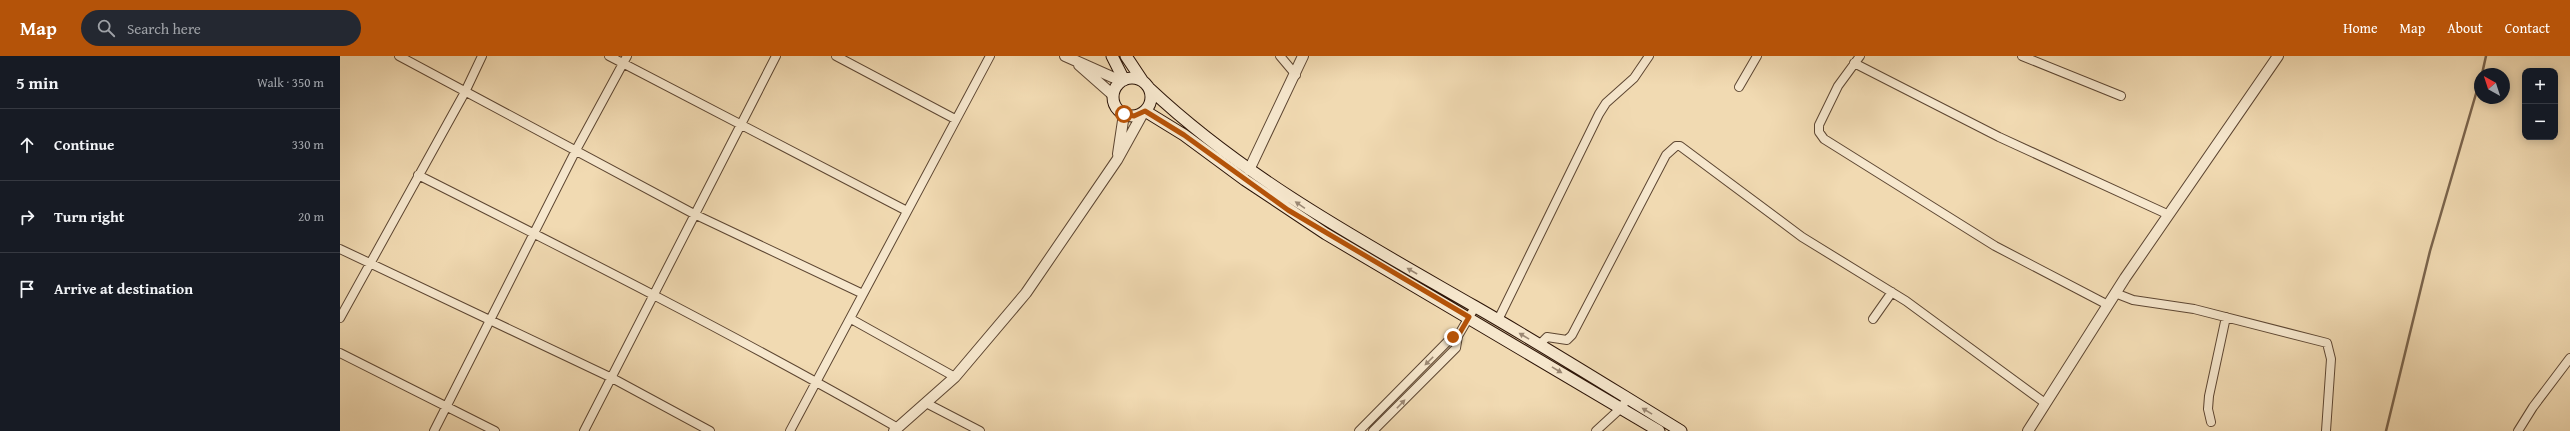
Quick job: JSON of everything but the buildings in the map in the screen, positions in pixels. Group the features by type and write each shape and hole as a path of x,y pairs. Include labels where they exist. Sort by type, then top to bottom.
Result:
{"main road":[{"path":"1112,56 1123,80"},
{"path":"1126,56 1150,89 1184,121 1249,170 1323,219 1498,320 1680,431"},
{"path":"1142,80 1133,78 1123,80 1113,95 1116,106 1124,114 1134,116 1144,112 1151,101 1150,89"},
{"path":"1144,112 1184,135 1294,214 1659,431"}],"street":[{"path":"399,56 694,214 863,294"},
{"path":"340,318 465,92 482,56"},
{"path":"609,56 625,60 741,126 907,211"},
{"path":"584,431 776,56"},
{"path":"836,56 955,119"},
{"path":"790,431 851,319 955,119 990,56"},
{"path":"1280,56 1296,74"},
{"path":"1249,170 1296,74 1303,56"},
{"path":"1498,320 1599,114 1606,103 1634,78 1649,56"},
{"path":"1739,87 1757,56"},
{"path":"1860,56 1838,86 1819,125 1819,132 1824,139 1995,246 2108,305"},
{"path":"2022,56 2121,96"},
{"path":"2028,431 2045,402 2167,214 2278,56"},
{"path":"1069,58 1123,80"},
{"path":"1069,58 1113,95"},
{"path":"434,431 576,150 625,60"},
{"path":"1854,63 1999,137 2167,214"},
{"path":"418,175 653,295 817,382 896,429 955,377 1026,293 1117,160 1144,112"},
{"path":"1117,160 1124,114"},
{"path":"1539,346 1547,338 1567,340 1572,335 1666,155 1676,146 1686,149 1802,237 1892,292 2045,402"},
{"path":"340,249 489,321 612,378 710,431"},
{"path":"1873,319 1892,292"},
{"path":"2116,293 2147,303 2194,309 2328,344 2331,359 2326,431"},
{"path":"1373,431 1456,348 1458,336 1475,307"},
{"path":"2211,422 2208,410 2209,396 2226,317"},
{"path":"851,319 955,377"},
{"path":"1359,431 1449,340 1458,336"},
{"path":"340,353 495,431"},
{"path":"2518,431 2537,401 2570,358"},
{"path":"1596,431 1621,408 1627,398"},
{"path":"926,404 980,431"}],"waterway":[{"path":"2483,68 2486,56"},
{"path":"2386,431 2430,251 2474,101"}],"route":[{"path":"1124,114 1134,116 1145,111 1184,135 1288,210 1326,234 1469,317 1458,336 1453,337"}]}
